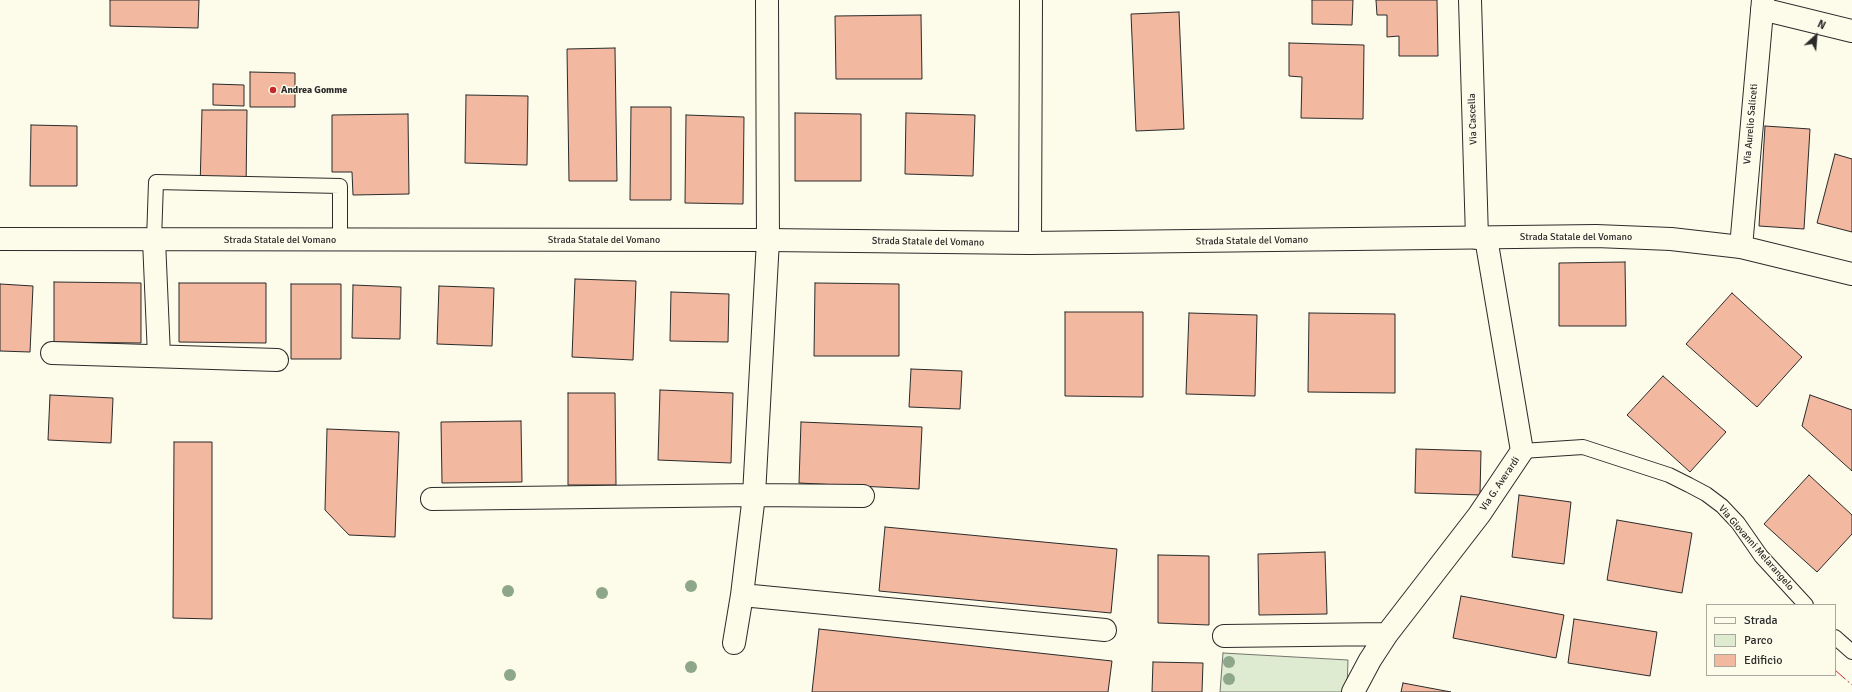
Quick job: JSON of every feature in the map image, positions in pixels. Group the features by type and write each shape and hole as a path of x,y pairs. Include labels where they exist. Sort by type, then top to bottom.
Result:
{"street":[{"path":"734,642 742,595 754,495 768,240 767,0"},
{"path":"1030,243 1031,0"},
{"name":"Via Cascella","path":"1470,0 1481,238"},
{"path":"1763,4 1852,31"},
{"name":"Via Aurelio Saliceti","path":"1741,248 1763,4"},
{"name":"Strada Statale del Vomano","path":"0,240 768,240 1030,243 1639,237 1741,248 1852,274"},
{"name":"Via G. Averardi","path":"1353,692 1370,660 1387,634 1479,515 1522,451 1481,238"},
{"path":"154,240 159,356"},
{"path":"52,353 277,360"},
{"path":"432,499 754,495 863,496"},
{"path":"742,595 1105,630"},
{"path":"1224,636 1387,634"}],"lane":[{"path":"154,240 156,182 340,186 340,240"},
{"name":"Via Giovanni Melarangelo","path":"1522,451 1583,447 1669,475 1706,494 1722,506 1738,523 1761,556 1805,604"},
{"path":"1836,638 1852,652"}],"green space":[{"path":"1223,653 1348,660 1347,689 1345,692 1220,692"}],"building":[{"path":"110,0 199,0 198,28 110,26"},
{"path":"1312,0 1353,0 1352,25 1312,24"},
{"path":"1376,0 1437,0 1438,56 1399,56 1399,36 1387,37 1387,15 1377,15"},
{"path":"1179,12 1184,129 1136,131 1131,14"},
{"path":"921,15 922,79 836,79 835,16"},
{"path":"1289,43 1364,45 1363,119 1301,118 1302,77 1289,76"},
{"path":"615,48 617,181 569,181 567,49"},
{"name":"Andrea Gomme","path":"250,72 295,73 295,107 250,107"},
{"path":"213,84 244,85 244,106 213,105"},
{"path":"466,95 528,96 527,165 465,163"},
{"path":"631,107 671,107 671,200 630,200"},
{"path":"202,110 247,110 246,190 200,189"},
{"path":"795,113 861,114 861,181 795,181"},
{"path":"906,113 975,115 973,176 905,174"},
{"path":"408,114 409,194 353,195 352,172 332,172 332,115"},
{"path":"686,115 744,117 743,204 685,203"},
{"path":"31,125 77,126 77,186 30,186"},
{"path":"1765,126 1810,129 1804,229 1759,226"},
{"path":"1835,154 1852,159 1852,232 1817,223"},
{"path":"1625,262 1626,326 1559,326 1559,263"},
{"path":"575,279 636,281 633,360 572,357"},
{"path":"54,282 141,283 141,343 54,342"},
{"path":"179,283 266,283 266,343 179,342"},
{"path":"815,283 899,284 899,356 814,356"},
{"path":"0,284 33,286 30,352 0,351"},
{"path":"291,284 341,284 341,359 291,359"},
{"path":"353,285 401,287 400,339 352,338"},
{"path":"439,286 494,288 492,346 437,344"},
{"path":"671,292 729,294 728,342 670,341"},
{"path":"1732,293 1802,357 1757,407 1686,344"},
{"path":"1065,312 1143,312 1143,397 1065,396"},
{"path":"1189,313 1257,315 1255,396 1186,394"},
{"path":"1309,313 1395,314 1395,393 1308,392"},
{"path":"911,369 962,371 960,409 909,407"},
{"path":"1663,376 1726,432 1690,472 1627,415"},
{"path":"660,390 733,393 731,463 658,460"},
{"path":"568,393 615,393 616,485 568,485"},
{"path":"50,395 113,398 111,443 48,440"},
{"path":"1810,395 1852,410 1852,471 1802,426"},
{"path":"521,421 522,482 442,483 441,422"},
{"path":"801,422 922,427 919,489 799,483"},
{"path":"327,429 399,432 395,537 349,535 325,510"},
{"path":"174,442 212,442 212,619 173,618"},
{"path":"1416,449 1481,451 1480,495 1415,493"},
{"path":"1809,475 1852,515 1852,534 1817,572 1764,524"},
{"path":"1519,495 1571,502 1564,564 1512,557"},
{"path":"1617,520 1692,533 1682,593 1607,580"},
{"path":"885,527 1117,549 1111,613 879,591"},
{"path":"1325,552 1327,614 1259,615 1258,554"},
{"path":"1158,555 1209,556 1209,625 1158,623"},
{"path":"1461,596 1564,615 1556,658 1453,638"},
{"path":"1574,619 1657,632 1650,676 1568,663"},
{"path":"819,629 1112,661 1108,692 812,692"},
{"path":"1153,662 1203,663 1202,692 1152,692"},
{"path":"1403,683 1451,692 1401,692"}],"power":[{"path":"1836,671 1852,685"}],"place":[{"name":"Andrea Gomme","path":"273,90"}]}
